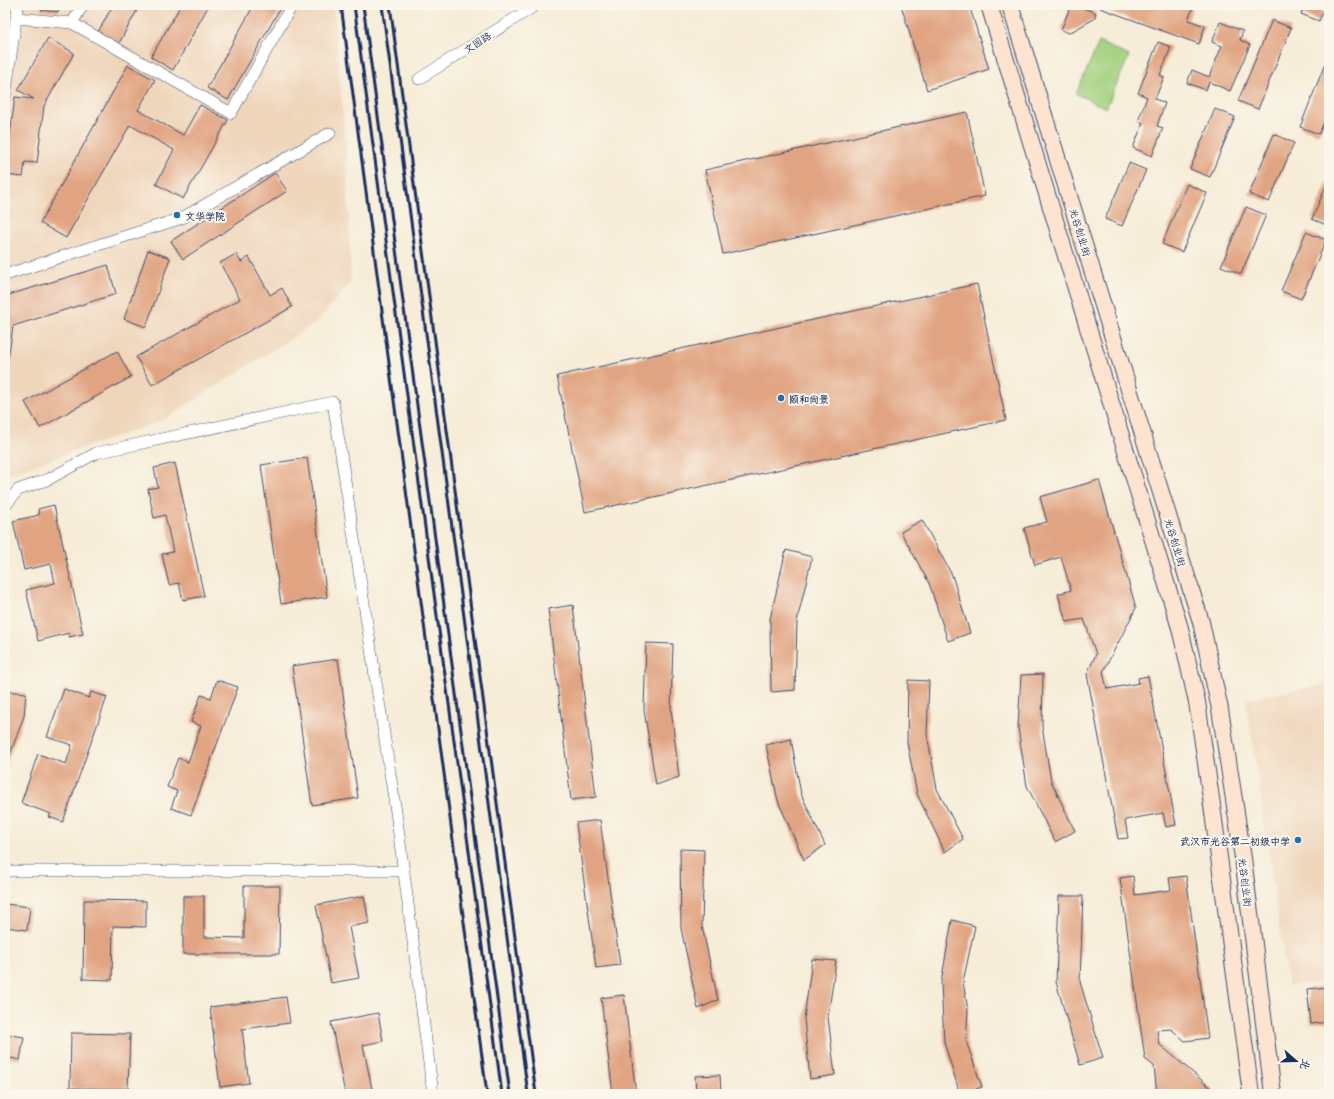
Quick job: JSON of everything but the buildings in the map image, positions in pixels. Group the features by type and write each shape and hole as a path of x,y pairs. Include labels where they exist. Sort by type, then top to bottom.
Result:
{"main road":[{"path":"989,5 1180,628 1197,702 1250,1094"},
{"name":"光谷创业街","path":"1010,5 1201,622 1220,708 1243,858 1273,1094"}],"street":[{"path":"5,97 18,5"},
{"path":"72,23 82,5"},
{"path":"16,18 72,23 231,113 292,5"},
{"name":"文园路","path":"419,79 536,5"},
{"path":"5,275 182,218 330,133"},
{"path":"5,506 18,490 49,479 96,453 333,402 404,871 433,1094"},
{"path":"5,871 404,871"}],"shaded area":[{"name":"文华学院","path":"5,5 333,5 346,147 351,283 314,324 162,421 5,475"},
{"name":"武汉市光谷第二初级中学","path":"1329,684 1329,981 1288,986 1246,699"}],"green space":[{"path":"1099,42 1129,56 1106,108 1076,94"}],"railway":[{"path":"341,5 487,1094"},
{"path":"354,5 502,1094"},
{"path":"363,5 510,1094"},
{"path":"382,5 528,1094"},
{"path":"390,5 536,1094"}],"place":[{"name":"文华学院","path":"177,215"},
{"name":"颐和尚景","path":"781,398"},
{"name":"武汉市光谷第二初级中学","path":"1298,840"}]}
